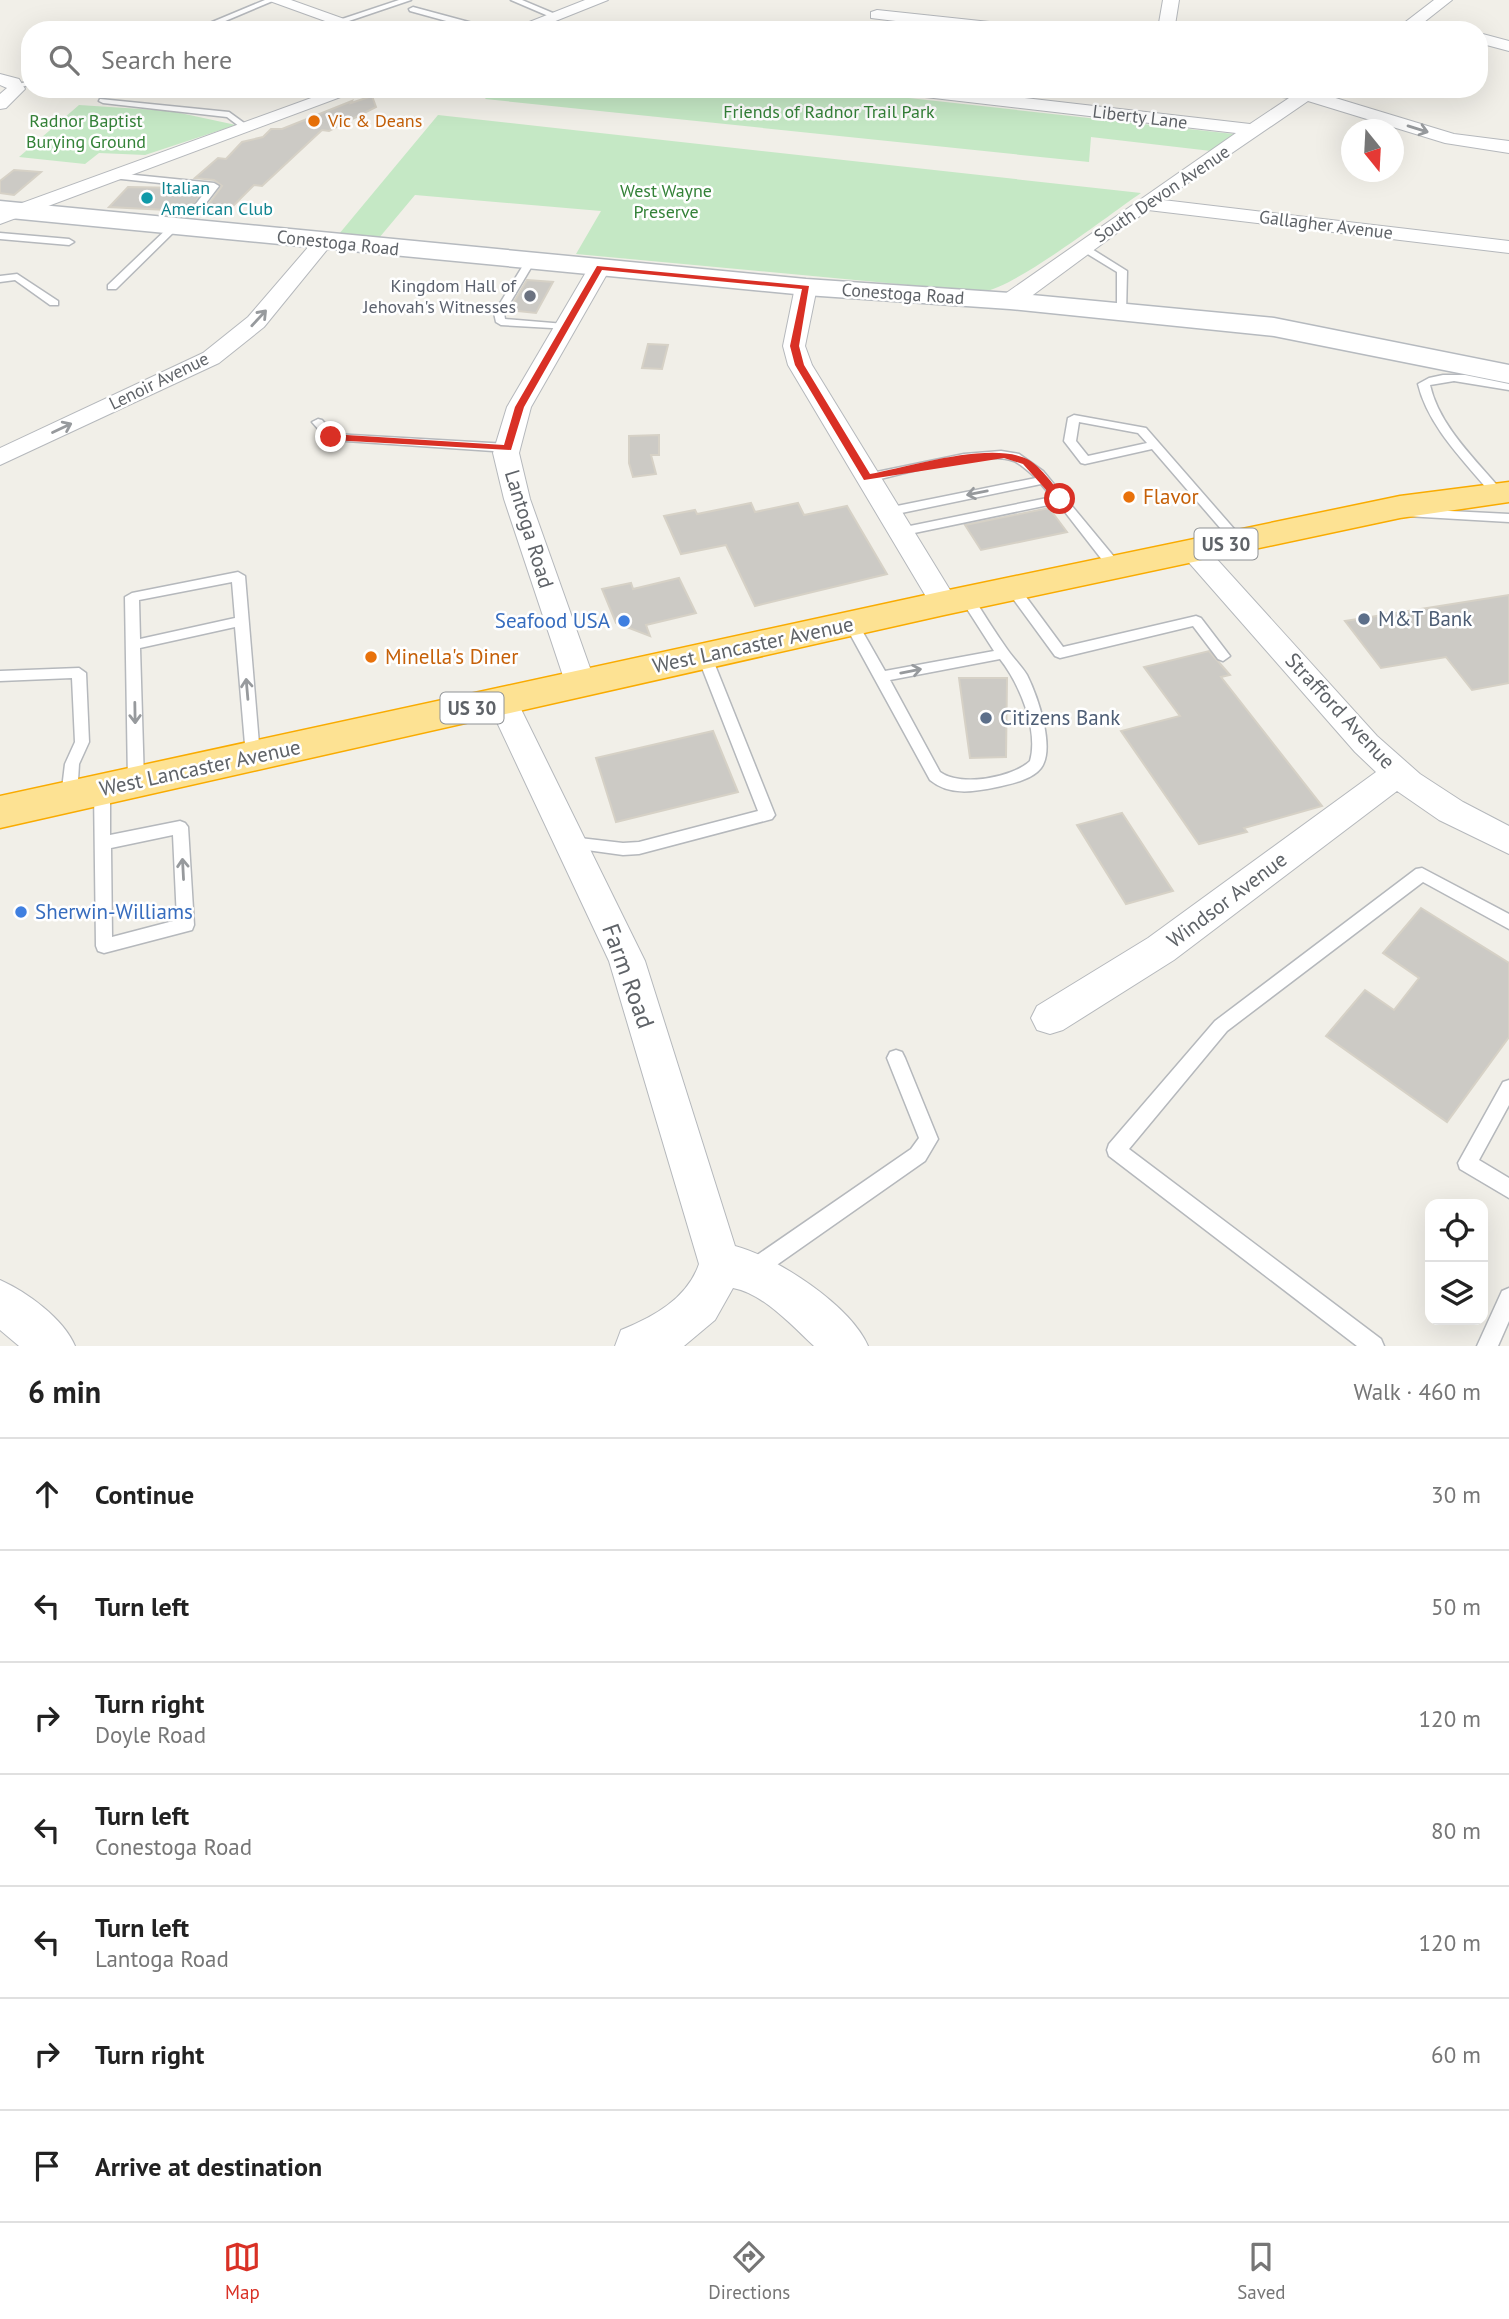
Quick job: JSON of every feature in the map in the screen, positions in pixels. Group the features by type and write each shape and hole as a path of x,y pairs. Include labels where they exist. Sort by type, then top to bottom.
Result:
{"highway":[{"name":"West Lancaster Avenue","path":"0,812 580,682 1381,511 1505,501"}],"main road":[{"name":"Conestoga Road","path":"7,212 806,287 1010,301 1122,312 1321,335 1499,379"}],"street":[{"path":"273,0 340,21"},
{"path":"542,21 600,0"},
{"path":"1168,21 1171,0"},
{"path":"1416,21 1444,0"},
{"path":"877,15 933,21"},
{"path":"1488,40 1509,46"},
{"path":"7,212 115,176 329,98"},
{"name":"Liberty Lane","path":"977,98 1256,130"},
{"name":"South Devon Avenue","path":"1010,301 1144,204 1301,98"},
{"path":"1328,98 1452,139 1509,147"},
{"name":"Gallagher Avenue","path":"1144,204 1509,247"},
{"name":"Lenoir Avenue","path":"0,457 211,358 256,322 323,242"},
{"name":"Lantoga Road","path":"580,682 517,499 508,448 519,407 600,267"},
{"path":"806,287 794,346 800,365 894,522 955,601"},
{"name":"Strafford Avenue","path":"1194,551 1366,744 1398,773 1451,811 1509,841"},
{"name":"Farm Road","path":"502,701 627,961 736,1267"},
{"name":"Windsor Avenue","path":"1051,1018 1161,950 1398,773"},
{"path":"637,1346 655,1339 700,1308 715,1281 736,1267 777,1285 846,1346"},
{"path":"0,1302 52,1346"}],"lane":[{"path":"220,21 273,0"},
{"path":"340,21 407,0"},
{"path":"515,0 556,16"},
{"path":"413,9 456,21"},
{"path":"103,101 229,115 247,128"},
{"path":"115,176 214,186 200,205"},
{"path":"112,287 175,226"},
{"path":"0,236 69,242"},
{"path":"1084,248 1122,271 1122,312"},
{"path":"530,261 499,313 501,322 565,327"},
{"path":"0,279 17,277 54,303"},
{"path":"1499,379 1431,379 1423,388 1462,450 1505,501"},
{"path":"1155,445 1085,460 1070,441 1074,418 1142,430 1155,445 1238,541"},
{"path":"318,422 331,437 508,448"},
{"path":"867,478 979,457 1004,455 1027,462 1115,567"},
{"path":"894,522 1044,480"},
{"path":"894,522 1060,499"},
{"path":"103,843 180,827 186,925 104,946 102,789 134,645 132,597 238,576 253,756"},
{"path":"1013,589 1060,653 1196,621 1223,656"},
{"path":"851,623 935,776 951,785 977,785 1024,773 1032,769 1039,757 1040,744 1023,681 1003,654 955,601"},
{"path":"134,645 241,621"},
{"path":"881,677 1003,654"},
{"path":"571,843 639,848 767,815 704,655"},
{"path":"0,676 79,673 82,742 72,764 102,789"},
{"path":"1374,1346 1116,1150 1221,1026 1422,874 1509,922"},
{"path":"736,1267 918,1155 929,1139 897,1058"},
{"path":"1509,1088 1466,1163 1509,1189"},
{"path":"1487,1346 1509,1298"}],"green space":[{"name":"Friends of Radnor Trail Park","path":"908,98 1234,134 1211,151 1091,137 1089,162 485,99"},
{"name":"Radnor Baptist Burying Ground","path":"79,105 171,111 236,125 145,155 99,153 85,164 19,157"},
{"name":"West Wayne Preserve","path":"438,115 1141,193 1040,264 999,287 983,292 576,254 601,211 415,195 379,238 339,234"}],"building":[{"path":"373,98 376,107 329,131 322,130 262,186 254,185 228,211 206,208 222,186 214,180 195,178 218,158 226,159 242,142 263,137 271,129 282,129 352,101 351,103"},
{"path":"14,170 41,172 14,195 0,193 0,181"},
{"name":"Italian American Club","path":"128,187 203,190 193,207 172,204 167,210 109,207"},
{"name":"Kingdom Hall of Jehovah's Witnesses","path":"527,280 553,282 536,313 509,310"},
{"path":"648,344 668,345 662,369 642,368"},
{"path":"659,435 659,455 651,455 656,474 633,477 629,463 629,436"},
{"path":"751,503 755,512 798,503 804,515 847,506 887,574 755,606 726,545 681,554 664,516 695,510 697,514"},
{"path":"1049,508 1067,532 981,550 965,525"},
{"path":"679,578 696,613 646,625 650,636 616,623 602,589 631,583 633,589"},
{"path":"1509,595 1509,683 1472,690 1446,657 1381,668 1345,621"},
{"path":"1209,651 1230,675 1221,677 1322,806 1244,828 1247,832 1199,844 1121,731 1180,716 1144,667"},
{"name":"Citizens Bank","path":"959,678 1007,678 1006,757 970,758"},
{"path":"713,731 738,792 616,822 596,758"},
{"path":"1122,813 1173,891 1126,904 1077,825"},
{"path":"1421,908 1509,963 1509,1037 1447,1122 1326,1036 1365,990 1394,1010 1419,978 1383,953"}],"place":[{"name":"Vic & Deans","path":"314,121"},
{"name":"Italian American Club","path":"147,198"},
{"name":"Kingdom Hall of Jehovah's Witnesses","path":"530,296"},
{"name":"Flavor","path":"1129,497"},
{"name":"M&T Bank","path":"1364,619"},
{"name":"Seafood USA","path":"624,621"},
{"name":"Minella's Diner","path":"371,657"},
{"name":"Citizens Bank","path":"986,718"},
{"name":"Sherwin-Williams","path":"21,912"}],"route":[{"path":"331,437 357,436 508,448 519,407 600,267 806,287 794,346 800,365 867,478 924,466 1004,455 1027,462 1060,499"}]}
